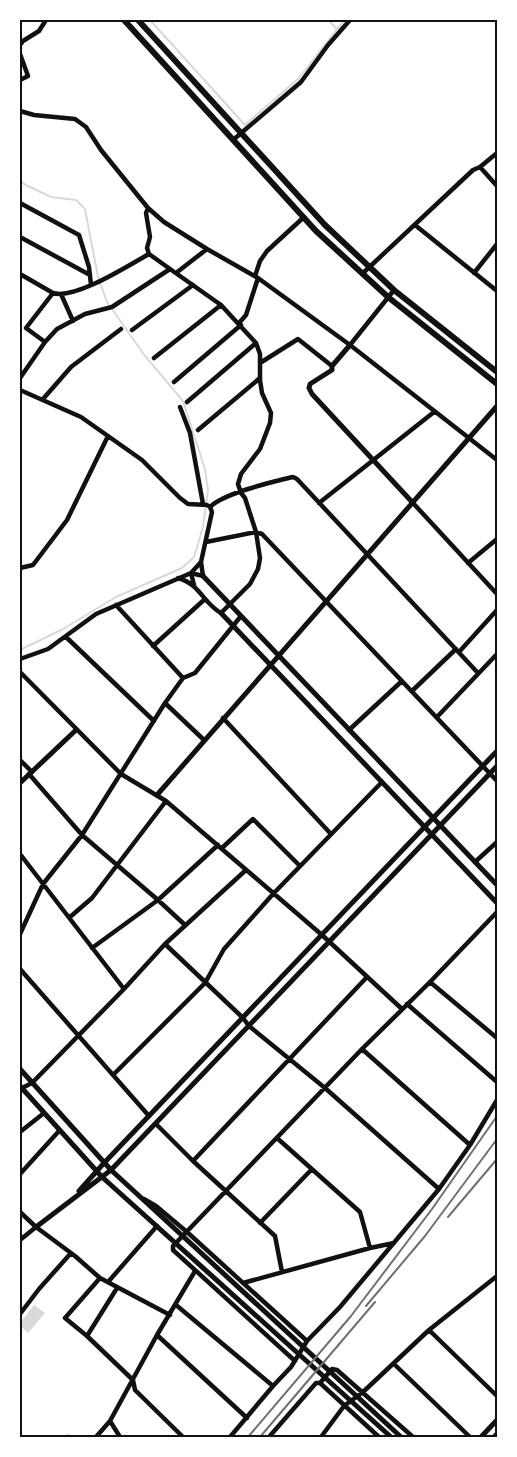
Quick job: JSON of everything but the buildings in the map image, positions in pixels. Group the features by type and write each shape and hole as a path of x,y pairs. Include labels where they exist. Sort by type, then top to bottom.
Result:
{"main road":[{"path":"124,20 304,217 362,274 497,384"},
{"path":"138,20 325,225 394,290 497,372"}],"street":[{"path":"20,45 39,31 46,20"},
{"path":"233,140 300,82 350,20"},
{"path":"20,54 28,76 20,80"},
{"path":"20,111 34,115 75,119 86,128 101,150 148,208 164,222 256,277 350,345 497,460"},
{"path":"362,274 473,170 480,167 497,153"},
{"path":"480,167 497,186"},
{"path":"20,203 79,235 91,285"},
{"path":"148,208 146,213 150,237 147,248 149,254 221,304 256,343 260,354 260,378 264,399 271,413 270,423 260,449 241,474 238,484 245,498 256,532 260,558 258,569 250,584 220,612"},
{"path":"174,382 240,324 246,315 256,277 267,250 304,217"},
{"path":"415,225 497,291"},
{"path":"20,237 90,276"},
{"path":"474,273 497,244"},
{"path":"176,273 207,249"},
{"path":"20,274 53,293 62,294 97,283 149,254"},
{"path":"20,378 45,342 57,329 85,314 112,307 170,269"},
{"path":"132,330 193,285"},
{"path":"394,290 332,366 332,370 310,384 309,388 312,394 496,592"},
{"path":"45,342 26,328 53,293"},
{"path":"62,294 73,321"},
{"path":"154,358 221,304"},
{"path":"43,399 71,367 121,329"},
{"path":"260,364 298,339 332,366"},
{"path":"187,402 256,343"},
{"path":"198,430 260,378"},
{"path":"21,391 81,417 142,460 188,504 198,506 203,504 210,507 212,512 201,562 203,576"},
{"path":"157,794 497,406"},
{"path":"180,407 190,432 203,504"},
{"path":"318,503 434,412"},
{"path":"20,568 32,565 67,520 108,436"},
{"path":"210,507 219,500 293,478 297,479 478,673"},
{"path":"206,542 256,532 262,534 497,781"},
{"path":"468,563 497,539"},
{"path":"20,659 48,649 96,614 191,573 201,562"},
{"path":"191,573 203,576 497,885"},
{"path":"191,573 194,586"},
{"path":"178,578 194,586 215,610 220,612 497,903"},
{"path":"153,646 206,599"},
{"path":"116,605 183,678"},
{"path":"412,691 497,610"},
{"path":"20,934 43,884 82,835 165,703 183,678 195,673 241,616"},
{"path":"66,637 154,721"},
{"path":"437,717 497,654"},
{"path":"20,672 121,774 166,801 330,941 402,1009"},
{"path":"349,730 402,681"},
{"path":"165,703 204,740"},
{"path":"222,718 331,834"},
{"path":"20,783 76,730"},
{"path":"72,1198 497,751"},
{"path":"20,760 82,835 185,925"},
{"path":"20,1240 110,1170 497,766"},
{"path":"113,1074 205,983 224,948 273,894 382,782"},
{"path":"70,917 92,898 166,801"},
{"path":"92,948 158,900 253,819 300,866"},
{"path":"474,862 497,842"},
{"path":"20,854 124,989"},
{"path":"246,870 164,944 124,989 32,1083 21,1088 102,1177 391,1437"},
{"path":"295,1360 195,1271 173,1250 173,1246 362,1049 497,912"},
{"path":"164,944 244,1018 249,1026 325,1088 439,1189"},
{"path":"20,969 150,1116"},
{"path":"193,1161 367,977"},
{"path":"430,982 497,1038"},
{"path":"407,1004 497,1082"},
{"path":"362,1049 470,1145"},
{"path":"20,1069 110,1170 401,1437"},
{"path":"230,1437 291,1367 307,1341 340,1307 439,1189 470,1145 497,1100"},
{"path":"20,1132 44,1113"},
{"path":"156,1124 193,1161 275,1236 282,1272"},
{"path":"20,1174 59,1131"},
{"path":"277,1138 360,1212 370,1248"},
{"path":"260,1224 312,1169"},
{"path":"137,1195 156,1206 187,1232 307,1341"},
{"path":"20,1212 100,1278 170,1315"},
{"path":"108,1282 156,1226"},
{"path":"243,1283 394,1243"},
{"path":"20,1314 71,1253"},
{"path":"96,1437 110,1421 157,1335 195,1271"},
{"path":"322,1437 344,1406 363,1392 429,1330 497,1276"},
{"path":"100,1278 65,1318 87,1336 133,1380 136,1390 183,1437"},
{"path":"87,1336 117,1288"},
{"path":"176,1305 273,1386"},
{"path":"429,1330 497,1396"},
{"path":"157,1335 246,1418"},
{"path":"394,1364 470,1437"},
{"path":"269,1437 316,1383 320,1383 332,1369 336,1370 363,1392 413,1437"},
{"path":"320,1383 379,1437"},
{"path":"481,1437 497,1420"},
{"path":"110,1421 120,1437"},
{"path":"494,1437 497,1434"}],"shaded area":[{"path":"34,1305 45,1313 28,1333 20,1326 20,1323"}],"waterway":[{"path":"150,20 245,125 299,78 337,29"},
{"path":"328,20 337,29 345,20"},
{"path":"20,180 24,184 51,197 76,200 85,209 98,277 107,302 145,356 183,401 205,469 208,490 203,527 194,557 182,568 116,597 63,629 20,650"}],"railway":[{"path":"248,1437 351,1316 432,1209 497,1116"},
{"path":"366,1306 425,1236 497,1139"},
{"path":"448,1217 497,1159"},
{"path":"260,1437 375,1302"}]}
